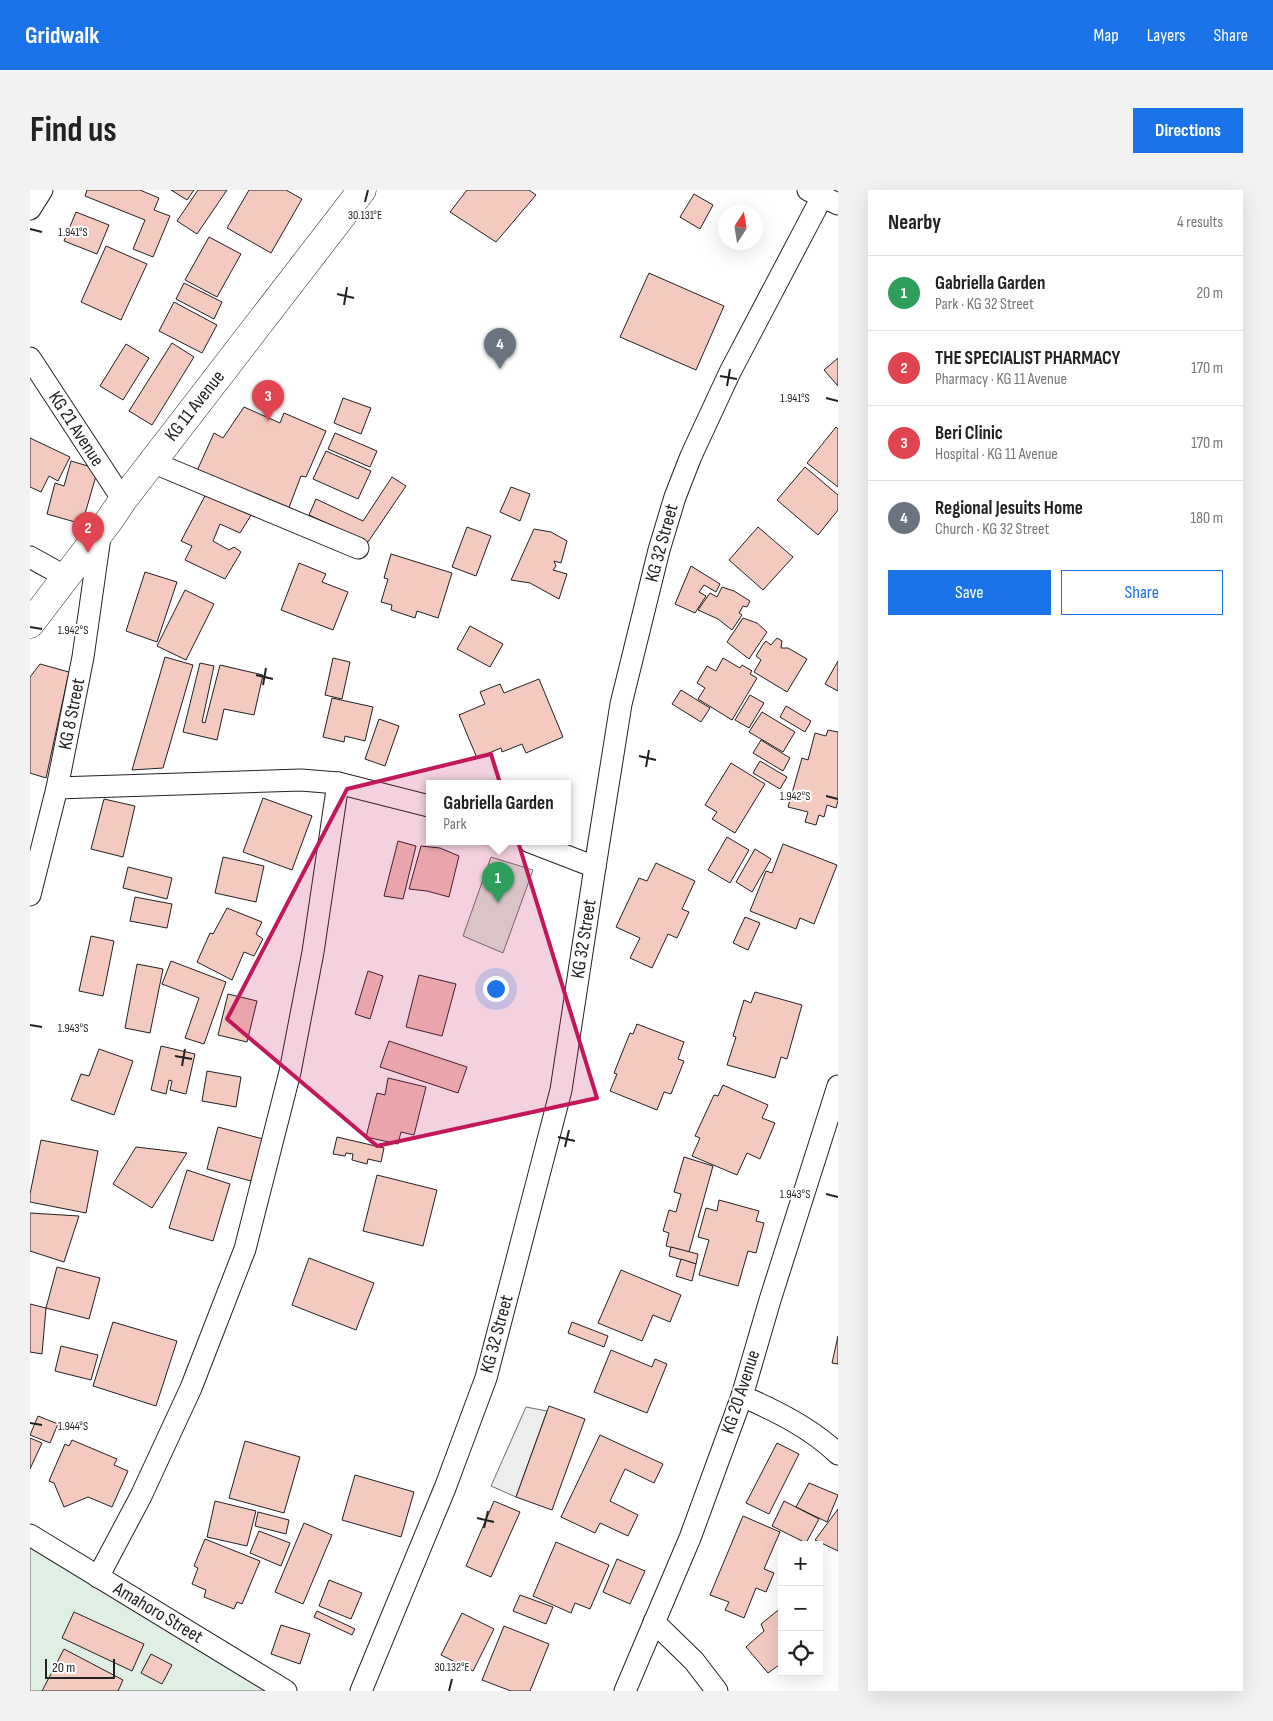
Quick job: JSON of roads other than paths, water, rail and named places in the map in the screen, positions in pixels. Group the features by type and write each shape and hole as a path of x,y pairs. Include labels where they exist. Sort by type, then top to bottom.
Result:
{"main road":[{"name":"KG 11 Avenue","path":"30,624 152,462 362,190"}],"street":[{"path":"30,209 42,190"},
{"name":"KG 32 Street","path":"361,1691 445,1488 486,1378 561,1090 621,704 657,560 675,497 691,456 730,372 823,197"},
{"name":"KG 21 Avenue","path":"30,358 123,500"},
{"path":"152,462 358,548"},
{"name":"KG 8 Street","path":"30,895 57,788 83,657 101,530"},
{"path":"30,557 66,577"},
{"path":"57,788 301,780 338,783 426,805"},
{"path":"98,1577 141,1496 186,1398 246,1249 290,1072 313,952 338,783"},
{"path":"538,845 595,867"},
{"name":"KG 20 Avenue","path":"625,1691 690,1538 742,1396 770,1300 838,1086"},
{"path":"742,1396 775,1410 824,1440 838,1454"},
{"name":"Amahoro Street","path":"30,1535 286,1691"},
{"path":"654,1622 694,1661 717,1691"}],"place":[{"name":"Regional Jesuits Home","path":"500,369"},
{"name":"Beri Clinic","path":"268,421"},
{"name":"THE SPECIALIST PHARMACY","path":"88,553"},
{"name":"Gabriella Garden","path":"498,903"}]}
